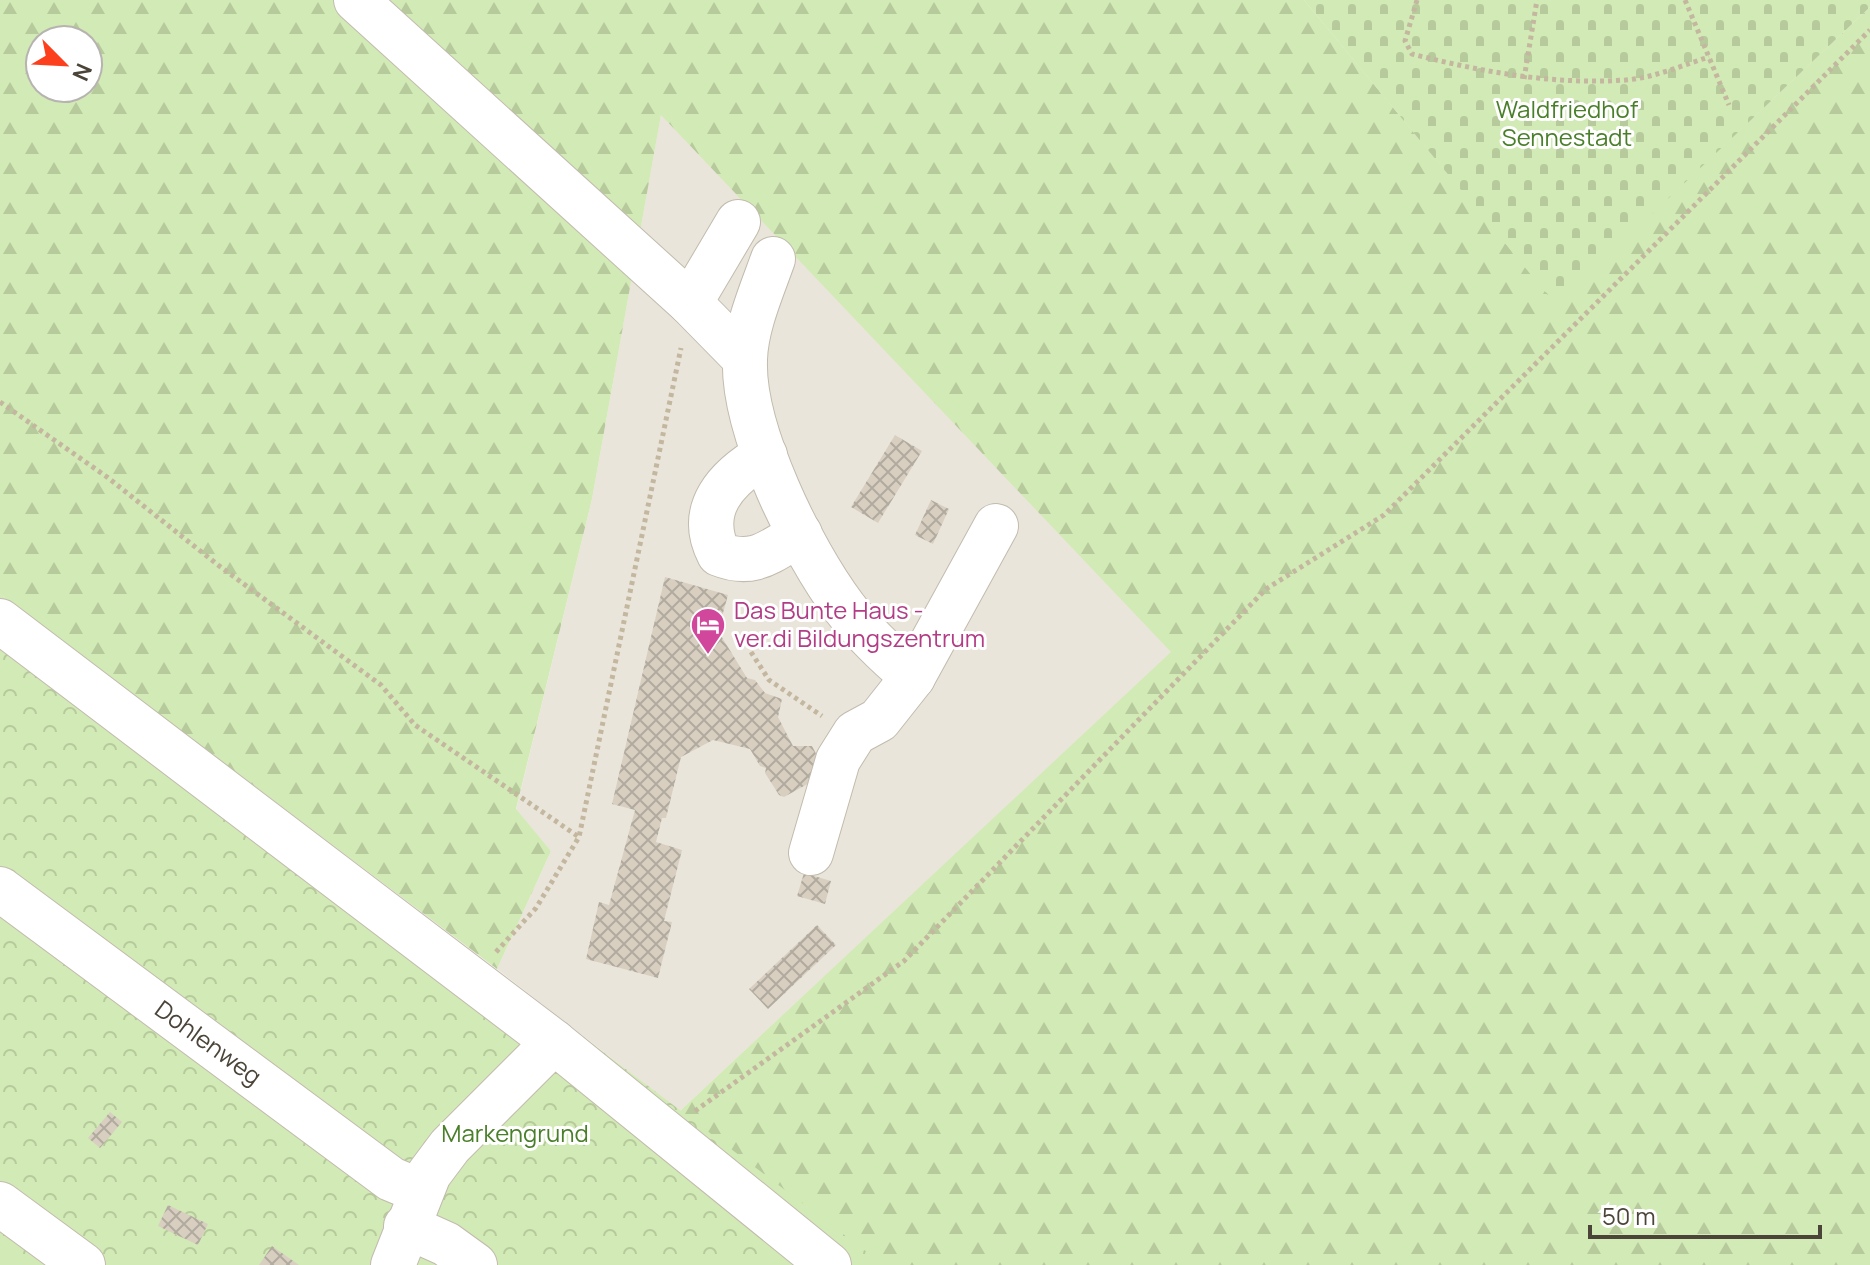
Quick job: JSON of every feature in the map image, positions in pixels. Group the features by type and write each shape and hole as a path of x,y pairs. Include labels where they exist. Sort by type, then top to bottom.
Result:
{"lane":[{"path":"356,0 690,303 745,359"},
{"path":"690,303 738,222"},
{"path":"773,259 756,310 745,359 754,422 765,455 800,534 844,607 913,677"},
{"path":"765,455 739,470 722,489 712,514 710,537 719,554 738,562 760,557 800,534"},
{"path":"811,853 838,760 855,733 879,720 913,677 996,526"},
{"path":"0,621 554,1042 829,1265"},
{"name":"Dohlenweg","path":"0,889 391,1179 407,1227 446,1244 475,1265"},
{"path":"407,1227 450,1146 554,1042"},
{"path":"0,1204 83,1265"}],"path":[{"path":"1417,0 1405,41 1412,54 1524,79 1628,80 1709,57"},
{"path":"1524,79 1537,0"},
{"path":"1685,0 1729,105"},
{"path":"665,1133 904,961 1266,589 1384,515 1870,30"},
{"path":"472,980 536,908 579,837 690,303"},
{"path":"0,402 107,477 218,565 381,685 415,725 579,837"},
{"path":"751,652 769,680 800,704 855,733"}],"shaded area":[{"path":"661,114 1172,652 680,1111 497,969 551,851 516,810 592,499"}],"green space":[{"path":"0,0 1304,0 1556,304 1870,7 1870,1265 863,1265 680,1111 1171,652 661,115 592,499 516,809 551,851 497,969 0,594"},
{"name":"Waldfriedhof Sennestadt","path":"1304,0 1870,0 1870,7 1556,305"},
{"name":"Markengrund","path":"0,594 884,1265 0,1265"}],"building":[{"path":"895,435 922,451 878,523 851,507"},
{"path":"931,500 949,509 933,544 915,535"},
{"path":"665,577 728,595 718,631 747,678 755,680 765,693 782,699 778,717 793,746 812,746 824,769 822,776 784,797 779,795 765,773 766,768 760,766 750,749 713,740 681,757 666,818 662,818 656,842 682,850 664,921 672,922 658,978 586,959 599,902 609,905 635,810 612,804"},
{"path":"804,873 831,881 825,904 797,896"},
{"path":"817,925 836,945 768,1009 749,989"},
{"path":"110,1112 122,1122 100,1148 88,1138"},
{"path":"168,1205 208,1224 198,1245 158,1226"},
{"path":"272,1246 299,1265 259,1265"}],"place":[{"name":"Das Bunte Haus - ver.di Bildungszentrum","path":"708,656"}]}
